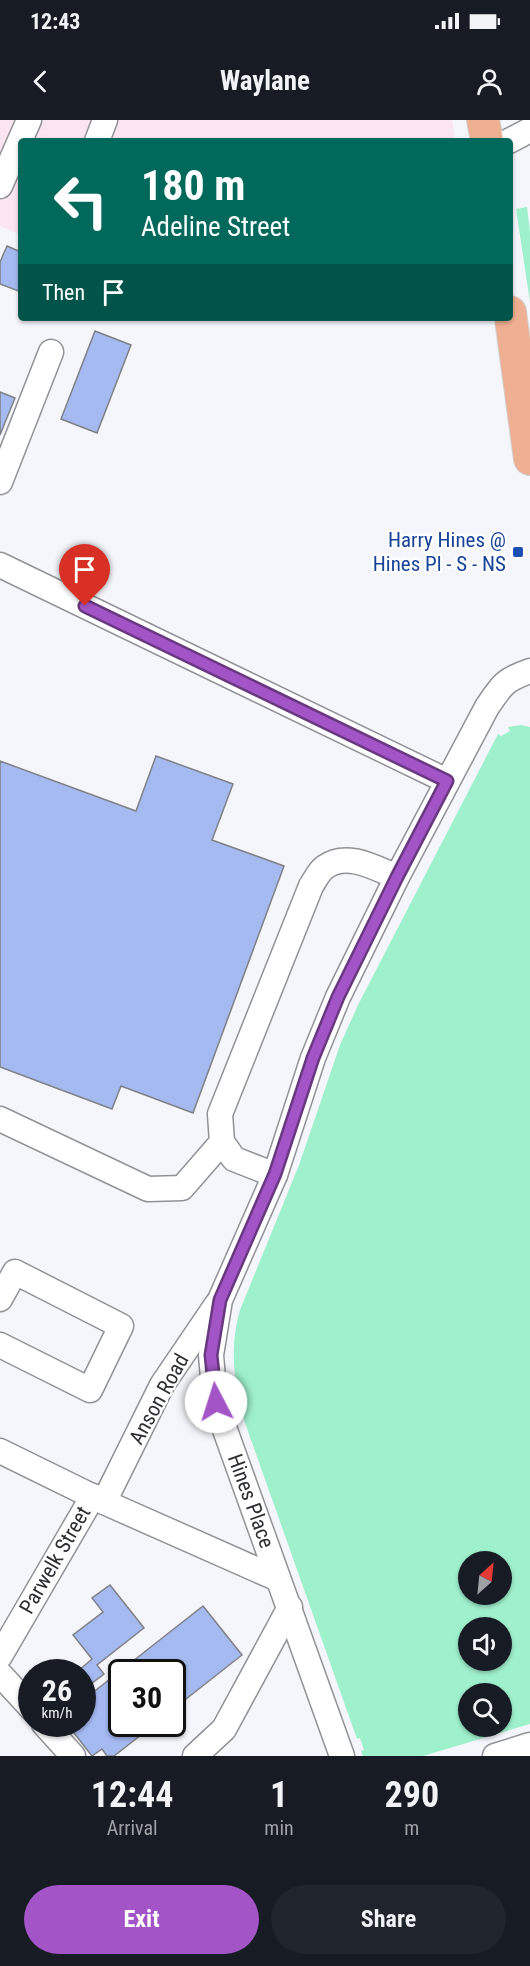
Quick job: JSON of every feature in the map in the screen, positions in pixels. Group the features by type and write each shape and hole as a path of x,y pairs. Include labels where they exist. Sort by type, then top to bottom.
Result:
{"main road":[{"path":"483,120 486,138"},
{"path":"511,321 530,459"}],"street":[{"path":"21,138 29,120"},
{"path":"98,138 105,120"},
{"path":"513,139 530,130"},
{"path":"0,186 18,145"},
{"path":"0,482 51,352"},
{"path":"0,565 447,781"},
{"name":"Hines Place","path":"342,1756 216,1402 211,1355 220,1300 275,1174 321,1038 338,997 397,877 487,707 503,684 512,677 530,671"},
{"path":"275,1174 234,1159 222,1142 220,1114 311,886 323,868 338,860 365,863 397,877"},
{"path":"0,1119 148,1189 182,1188 222,1142"},
{"path":"0,1299 15,1272 121,1326 90,1390 0,1345"},
{"name":"Anson Road","path":"98,1499 162,1385 220,1300"},
{"path":"0,1451 98,1499 278,1579"},
{"name":"Parwelk Street","path":"0,1656 98,1499"},
{"path":"195,1756 224,1729 290,1607"},
{"path":"0,1674 18,1694"},
{"path":"56,1737 73,1756"},
{"path":"495,1756 530,1745"}],"shaded area":[{"path":"0,120 452,120 455,138 18,138 18,234 0,226"}],"green space":[{"path":"527,207 530,232 530,302 516,209"},
{"path":"521,725 530,727 530,1724 512,1729 512,1683 458,1683 458,1737 487,1737 423,1756 363,1756 361,1751 364,1750 360,1738 357,1739 244,1420 234,1365 237,1324 240,1310 299,1165 340,1045 358,1005 498,734 501,736 510,731 508,727"}],"building":[{"path":"7,246 18,251 18,291 0,284 0,262"},
{"path":"95,331 131,345 97,433 61,419"},
{"path":"0,392 15,398 0,435"},
{"path":"156,756 233,784 212,840 284,866 193,1113 121,1086 112,1109 0,1067 0,761 136,811"},
{"path":"110,1585 144,1628 97,1665 104,1674 96,1680 96,1659 92,1659 73,1635 103,1612 92,1598"},
{"path":"203,1606 242,1655 186,1699 186,1659 135,1659"},
{"path":"108,1681 108,1737 138,1737 114,1756 107,1756 102,1749 92,1756 77,1737 96,1737 96,1690"}],"place":[{"name":"Harry Hines @ Hines Pl - S - NS","path":"518,552"}],"route":[{"path":"85,606 447,781 338,997 313,1058 275,1174 220,1300 211,1355 216,1402"}]}
